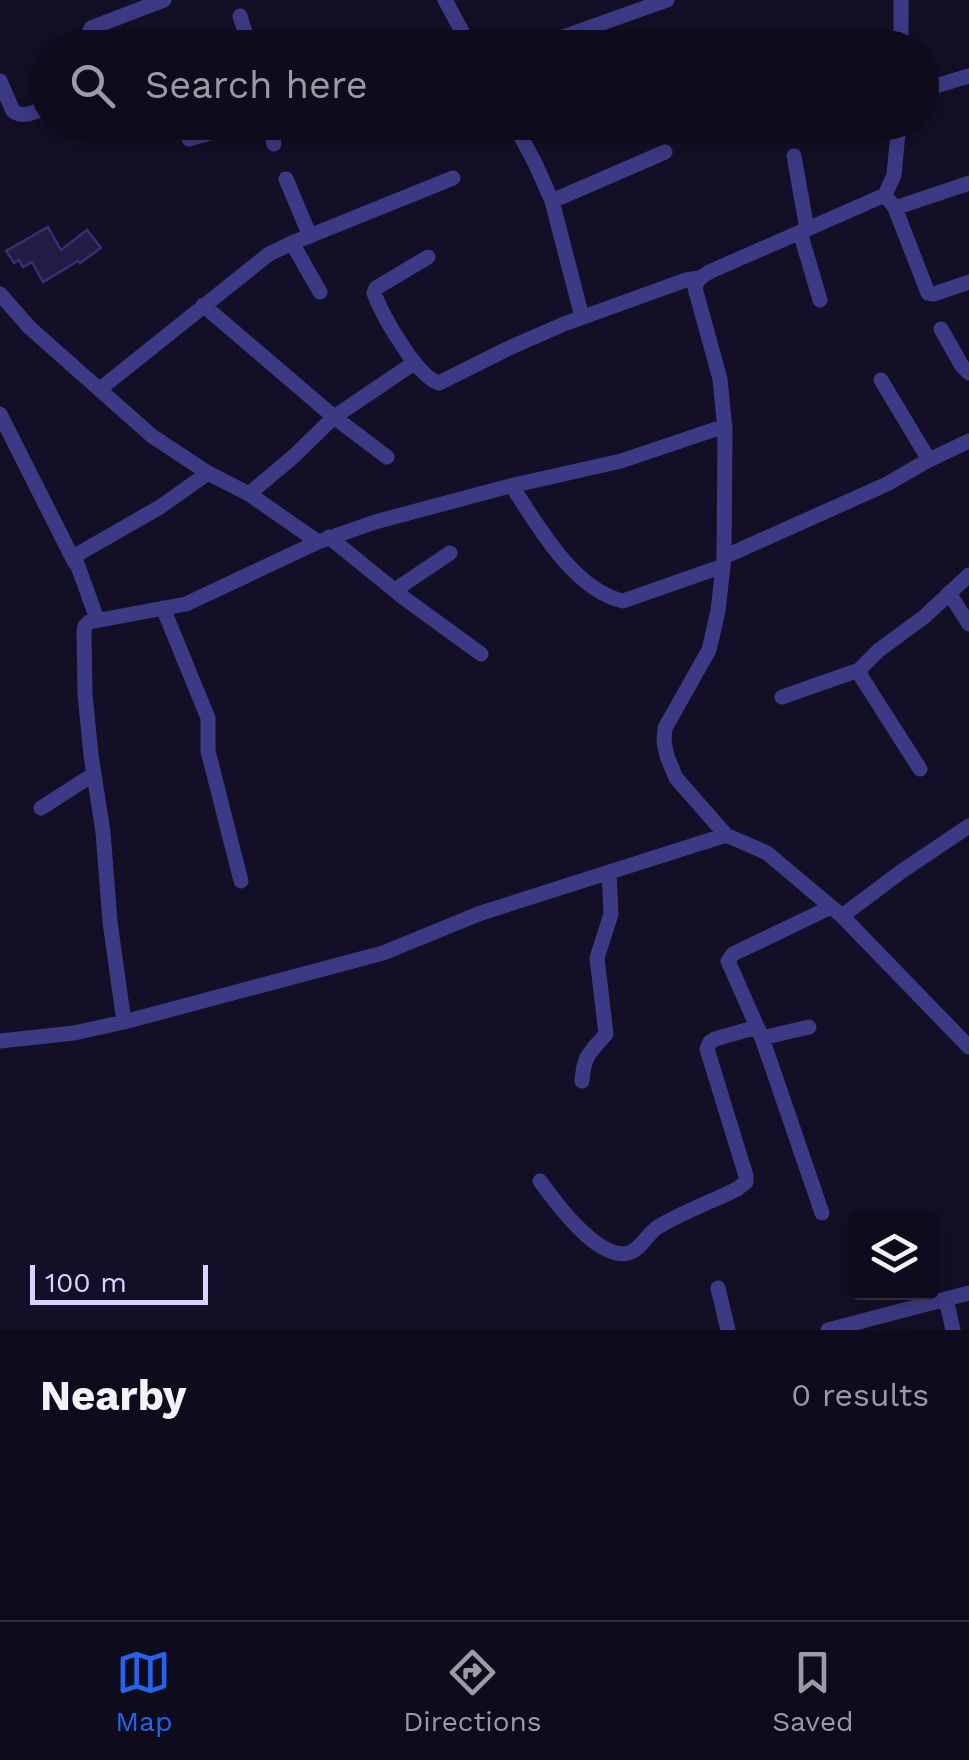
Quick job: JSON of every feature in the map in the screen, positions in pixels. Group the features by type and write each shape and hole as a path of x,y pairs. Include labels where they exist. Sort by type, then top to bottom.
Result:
{"street":[{"path":"90,30 164,0"},
{"path":"445,0 461,30"},
{"path":"583,30 667,0"},
{"path":"901,0 902,30"},
{"path":"240,16 244,30"},
{"path":"939,85 969,76"},
{"path":"0,81 12,112 22,116 30,114"},
{"path":"273,140 274,144"},
{"path":"523,140 552,201 582,316"},
{"path":"897,140 890,201 928,293 969,282"},
{"path":"552,201 664,152"},
{"path":"794,156 804,231 820,300"},
{"path":"100,389 268,254 453,178"},
{"path":"286,179 310,236"},
{"path":"428,257 376,288 374,293 414,363 430,380 439,382 582,316 699,278 804,231 890,201 969,184"},
{"path":"292,242 320,292"},
{"path":"699,278 695,288 720,379 725,426 724,561 709,650 665,728 664,742 676,778 726,835 767,853 837,911 966,1040"},
{"path":"0,294 30,328 152,436 323,540 481,654"},
{"path":"203,305 334,417 387,456"},
{"path":"941,330 969,373"},
{"path":"248,494 334,417 414,363"},
{"path":"881,380 929,460"},
{"path":"0,414 75,563 98,619"},
{"path":"124,1022 86,694 85,626 98,619 198,599 323,540 375,522 622,461 725,426"},
{"path":"512,486 571,570 623,601 724,561 887,484 969,440"},
{"path":"75,563 78,554 160,507 208,473"},
{"path":"395,590 450,553"},
{"path":"782,697 858,670 969,576"},
{"path":"949,593 969,624"},
{"path":"163,608 208,718 208,751 241,881"},
{"path":"858,670 920,769"},
{"path":"41,808 94,774"},
{"path":"822,1213 759,1032 728,961 733,954 837,911 969,826"},
{"path":"0,1041 74,1033 124,1022 383,953 482,913 726,835"},
{"path":"582,1081 586,1056 606,1034 597,958 611,914 609,874"},
{"path":"540,1181 582,1233 597,1244 621,1254 636,1250 646,1236 662,1225 746,1182 707,1049 710,1042 809,1027"},
{"path":"718,1288 728,1330"},
{"path":"828,1330 969,1292"},
{"path":"946,1298 953,1330"}],"building":[{"path":"48,227 61,250 87,230 101,248 43,282 32,262 23,267 19,260 14,263 6,251"}]}
